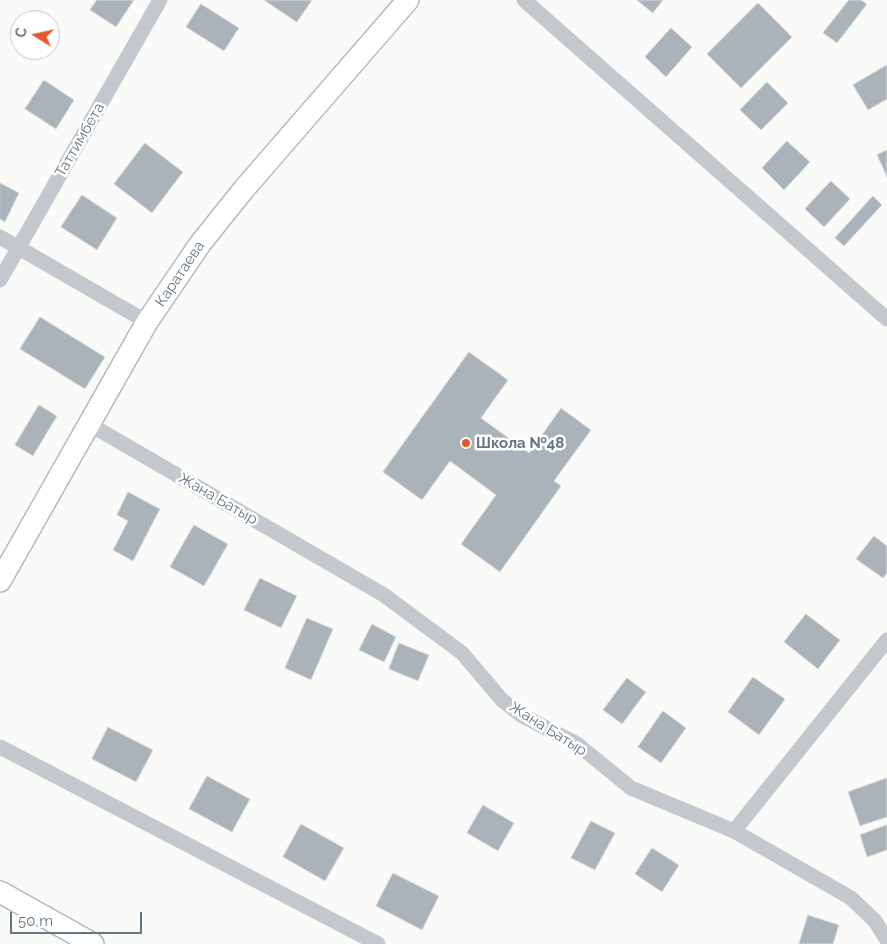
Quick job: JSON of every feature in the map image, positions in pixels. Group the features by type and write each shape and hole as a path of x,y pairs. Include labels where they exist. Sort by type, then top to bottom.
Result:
{"street":[{"name":"Таттимбета","path":"0,280 160,0"},
{"name":"Каратаева","path":"0,580 147,322 200,244 244,188 408,0"},
{"path":"524,0 887,319"},
{"path":"0,237 147,322"},
{"name":"Жана Батыр","path":"89,424 384,595 462,653 502,700 521,715 577,744 631,788 734,831 851,898 875,921 887,940"},
{"path":"734,831 887,640"},
{"path":"0,747 378,944"},
{"path":"0,892 94,944"}],"building":[{"path":"97,0 134,0 116,27 90,10"},
{"path":"264,0 312,0 297,22"},
{"path":"637,0 663,0 653,13"},
{"path":"849,0 861,0 867,4 837,43 823,33"},
{"path":"758,3 792,37 741,88 707,54"},
{"path":"201,4 239,28 224,51 186,27"},
{"path":"671,28 692,47 666,77 645,57"},
{"path":"887,65 887,99 868,110 853,85"},
{"path":"44,80 74,100 56,129 25,109"},
{"path":"767,82 788,103 761,130 740,110"},
{"path":"787,141 810,162 784,190 762,168"},
{"path":"145,143 183,172 152,213 114,184"},
{"path":"887,150 887,177 877,155"},
{"path":"831,181 850,199 824,227 805,209"},
{"path":"0,183 19,193 5,222 0,219"},
{"path":"82,195 117,218 97,250 61,227"},
{"path":"873,196 882,205 844,246 835,238"},
{"path":"40,317 105,357 85,389 20,349"},
{"name":"Школа №48","path":"469,352 508,380 481,418 529,453 561,408 591,430 554,481 561,486 500,572 461,544 496,495 450,461 422,500 383,472"},
{"path":"39,405 57,416 33,456 15,445"},
{"path":"128,492 160,509 133,561 113,550 128,521 117,515"},
{"path":"194,525 228,544 204,586 170,567"},
{"path":"874,536 887,546 887,573 883,578 856,559"},
{"path":"260,578 297,596 281,628 244,610"},
{"path":"806,614 840,640 818,669 784,642"},
{"path":"307,618 333,629 311,680 285,668"},
{"path":"372,624 396,637 384,662 359,650"},
{"path":"399,643 429,655 418,681 389,669"},
{"path":"753,677 785,699 759,735 728,712"},
{"path":"627,678 646,692 622,724 603,710"},
{"path":"663,711 686,728 661,763 638,747"},
{"path":"108,727 153,750 136,782 92,759"},
{"path":"207,776 250,799 232,832 189,809"},
{"path":"887,778 887,817 860,826 848,792"},
{"path":"483,805 514,823 498,851 467,833"},
{"path":"591,821 615,833 595,870 571,858"},
{"path":"301,824 344,848 325,881 283,857"},
{"path":"887,825 887,850 867,857 860,835"},
{"path":"652,848 679,865 662,892 635,874"},
{"path":"393,873 439,896 422,930 376,906"},
{"path":"808,915 839,925 833,944 799,944"}],"place":[{"name":"Школа №48","path":"466,443"}]}
